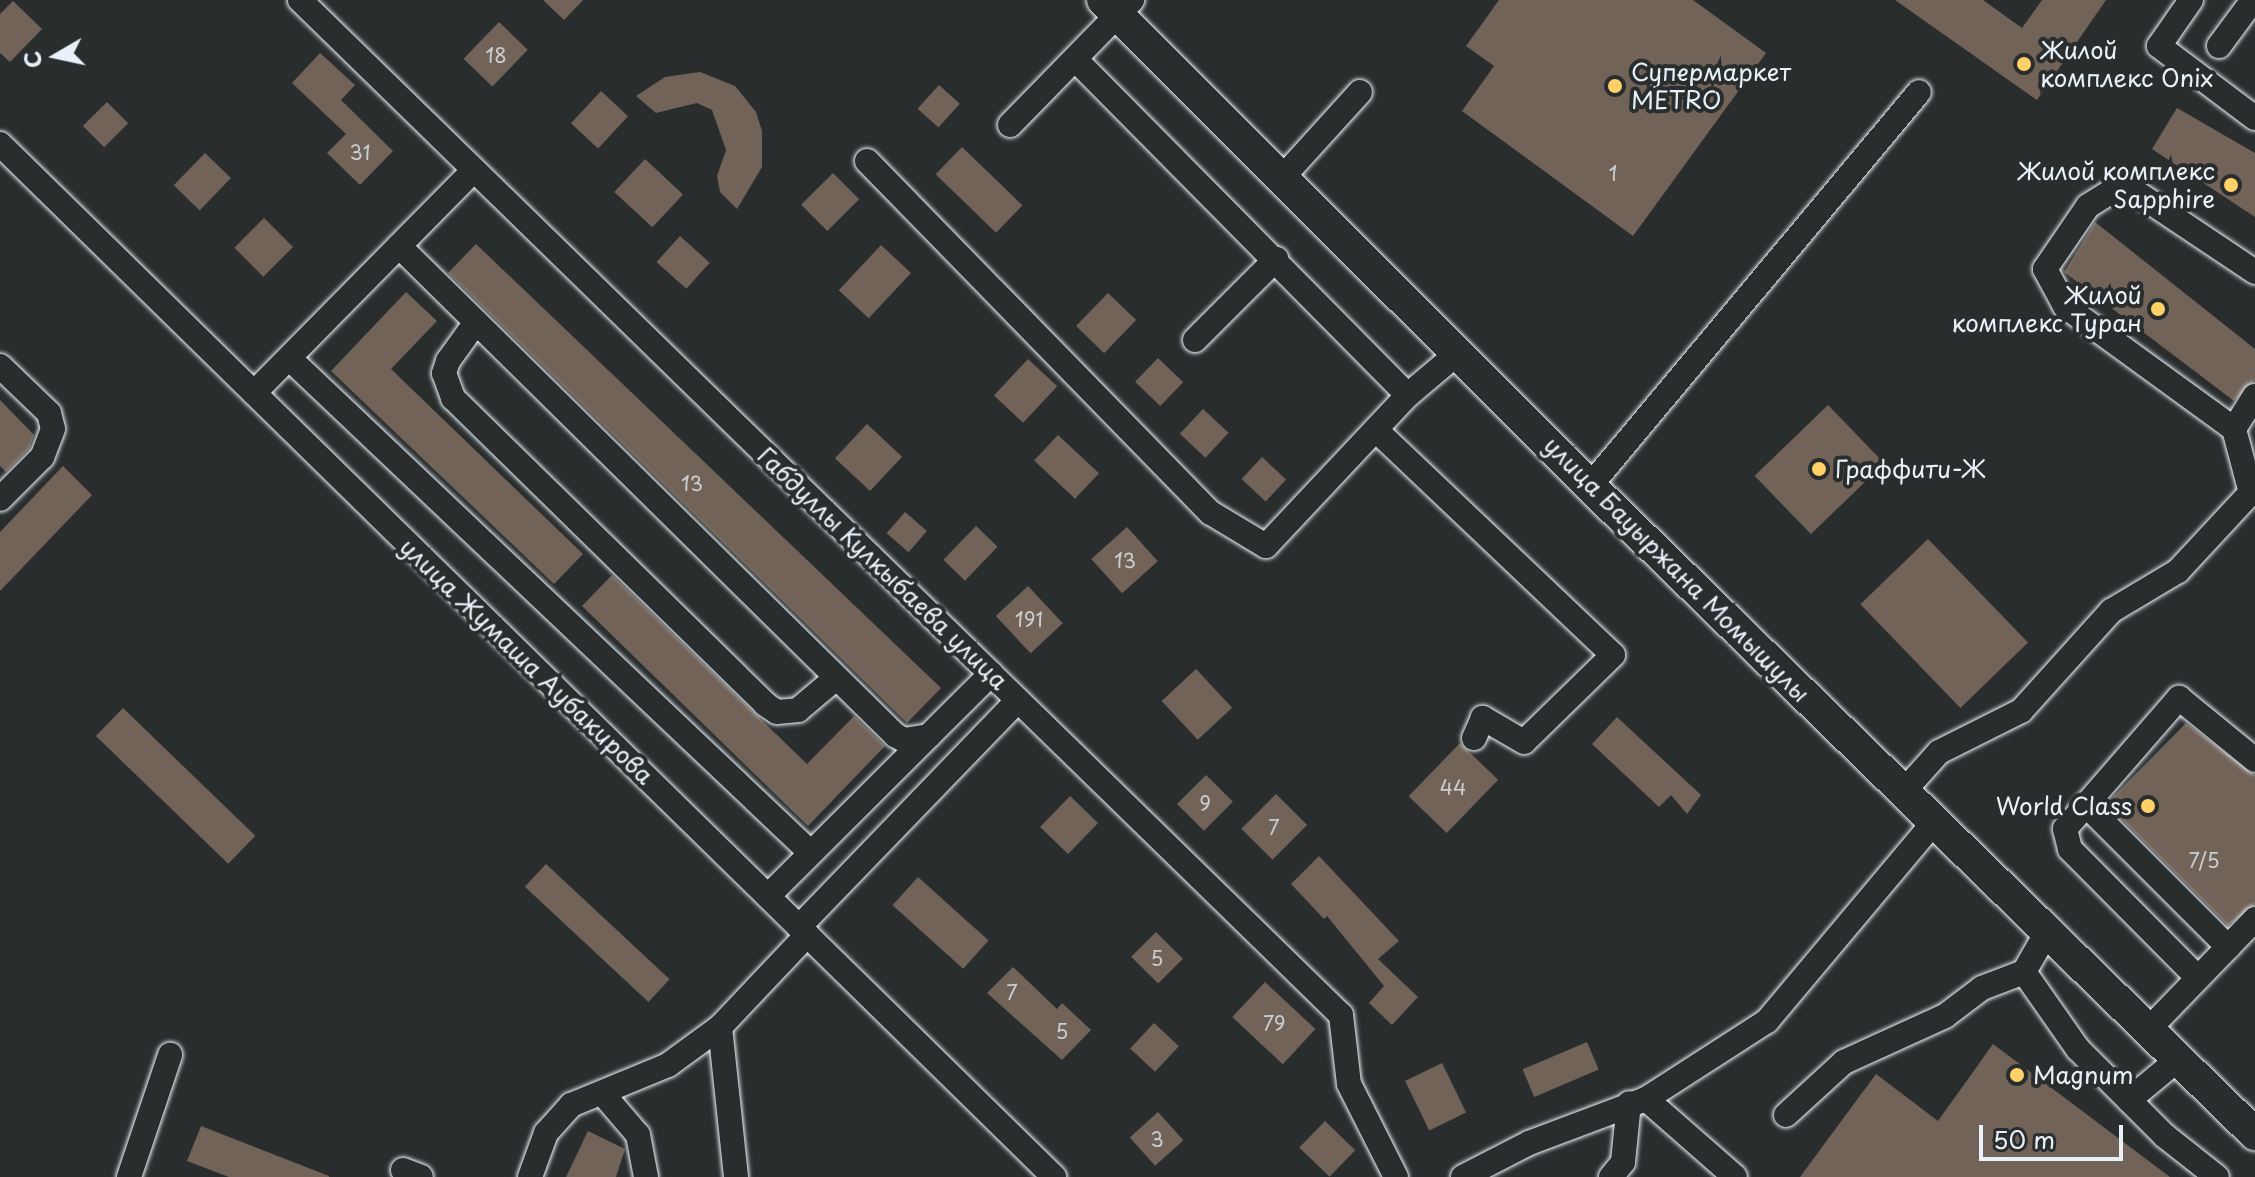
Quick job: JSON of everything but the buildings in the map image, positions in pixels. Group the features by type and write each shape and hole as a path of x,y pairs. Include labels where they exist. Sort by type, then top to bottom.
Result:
{"main road":[{"name":"улица Бауыржана Момышулы","path":"1118,6 1282,178 1460,351 1590,486 2146,1032 2255,1134"}],"street":[{"name":"Габдуллы Кулкыбаева улица","path":"300,0 1341,1015 1349,1084 1396,1177"},
{"path":"2191,0 2159,46 2255,118"},
{"path":"2219,46 2253,0"},
{"path":"1010,125 1077,61 1118,6"},
{"path":"1077,61 1408,395"},
{"path":"1282,178 1360,92"},
{"path":"1590,486 1919,92"},
{"name":"улица Жумаша Аубакирова","path":"0,144 1054,1177"},
{"path":"867,161 1211,513 1266,546 1408,395 1460,351"},
{"path":"254,393 474,170"},
{"path":"1904,791 1939,752 2021,711 2111,611 2178,571 2253,490 2234,429 2065,306 2045,269 2088,206 2112,191 2131,189 2255,272"},
{"path":"399,246 895,735 904,740 929,736"},
{"path":"1195,340 1276,259"},
{"path":"476,322 448,361 444,373 453,398 765,704 777,712 798,710 836,678"},
{"path":"289,358 811,853"},
{"path":"0,366 49,413 53,429 42,457 0,499"},
{"path":"2234,429 2255,396"},
{"path":"1377,431 1613,655 1524,742 1483,718 1474,738"},
{"path":"768,896 991,674"},
{"path":"2196,976 2070,849 2065,829 2179,698 2255,760"},
{"path":"530,1177 555,1123 571,1105 668,1065 720,1027 803,931 1018,700"},
{"path":"2086,805 2228,947"},
{"path":"1463,1177 1529,1143 1638,1101 1767,1021 1933,823"},
{"path":"2146,1032 2196,976 2255,919"},
{"path":"1786,1115 1844,1062 1945,1016 1982,988 2024,972 2047,932"},
{"path":"2024,972 2078,1049 2129,1100 2217,1177"},
{"path":"720,1027 736,1177"},
{"path":"129,1177 170,1055"},
{"path":"2129,1100 2176,1061"},
{"path":"603,1094 638,1135 646,1177"},
{"path":"1611,1177 1623,1162 1638,1101"},
{"path":"1638,1101 1735,1177"}],"place":[{"name":"Жилой комплекс Onix","path":"2024,64"},
{"name":"Супермаркет METRO","path":"1615,86"},
{"name":"Жилой комплекс Sapphire","path":"2231,185"},
{"name":"Жилой комплекс Туран","path":"2158,309"},
{"name":"Граффити-Ж","path":"1819,469"},
{"name":"World Class","path":"2148,806"},
{"name":"Magnum","path":"2017,1075"}]}
